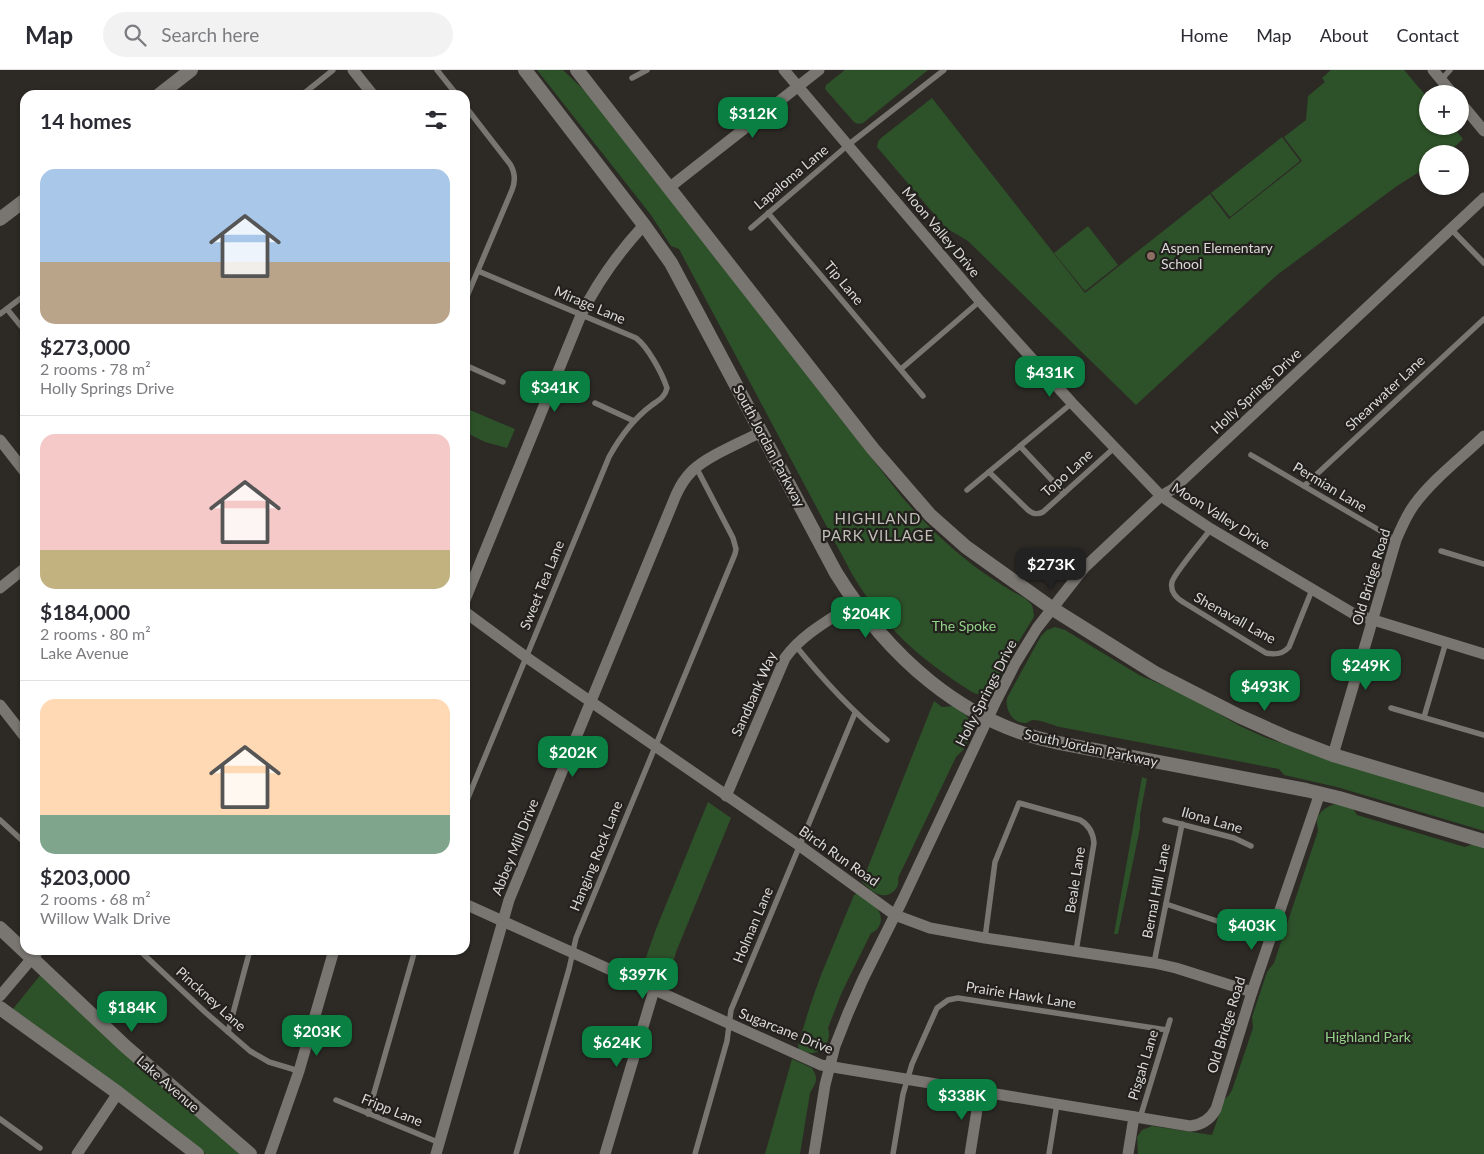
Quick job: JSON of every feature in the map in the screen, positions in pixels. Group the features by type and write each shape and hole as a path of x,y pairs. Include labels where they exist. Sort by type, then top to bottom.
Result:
{"street":[{"path":"168,90 191,70"},
{"path":"353,70 369,90"},
{"name":"South Jordan Parkway","path":"525,70 644,225 680,279 836,573 874,627 894,650 921,675 947,695 987,719 1043,740 1320,793 1484,841"},
{"path":"577,70 873,449 930,515 966,547 1053,609 1163,678 1239,716 1333,755 1484,800"},
{"name":"Moon Valley Drive","path":"784,70 980,301 1072,403 1161,496 1210,530 1354,614 1484,654"},
{"path":"670,187 819,70"},
{"path":"1433,70 1445,85"},
{"path":"1469,113 1484,131"},
{"name":"Holly Springs Drive","path":"814,1154 825,1085 835,1046 863,979 1014,664 1038,628 1084,568 1161,496 1174,489 1484,198"},
{"path":"0,219 20,204"},
{"path":"470,588 581,315 613,261 644,225"},
{"name":"Abbey Mill Drive","path":"438,1148 509,900 676,494 696,467 761,432"},
{"name":"Old Bridge Road","path":"1333,755 1396,540 1408,516 1422,496 1484,436"},
{"path":"0,440 20,466"},
{"path":"1,584 20,571"},
{"name":"Sandbank Way","path":"726,796 785,658 795,645 806,636 856,603"},
{"name":"Birch Run Road","path":"470,616 526,657 800,846 895,915 930,928 984,938 1154,963 1252,992"},
{"path":"1,709 20,731"},
{"name":"Old Bridge Road","path":"1205,1122 1216,1109 1252,992 1320,793"},
{"name":"Sugarcane Drive","path":"470,906 810,1061 908,1080 1137,1118 1190,1126 1205,1122"},
{"name":"Lake Avenue","path":"0,928 20,942"},
{"path":"0,996 35,955"},
{"name":"Lake Avenue","path":"37,955 125,1046 250,1154"},
{"path":"270,1154 299,1071 333,955"},
{"path":"605,1154 654,990"},
{"path":"0,1008 197,1154"},
{"path":"970,1154 980,1091"},
{"path":"76,1154 118,1094"},
{"path":"1128,1154 1137,1118"}],"lane":[{"path":"308,90 333,70"},
{"path":"437,70 453,90"},
{"path":"632,78 648,70"},
{"name":"Lapaloma Lane","path":"751,228 848,146 944,70"},
{"path":"1441,80 1450,70"},
{"path":"470,112 510,164 515,178 512,190 470,289"},
{"name":"Tip Lane","path":"768,213 923,396"},
{"path":"1451,229 1484,263"},
{"name":"Mirage Lane","path":"478,271 641,342 666,384 666,391"},
{"path":"0,314 20,299"},
{"path":"901,369 980,301"},
{"path":"7,309 20,325"},
{"name":"Shearwater Lane","path":"1304,486 1484,319"},
{"path":"470,367 504,382"},
{"name":"Sweet Tea Lane","path":"470,793 609,457 615,445 634,421 664,395 666,391"},
{"path":"967,490 1072,403"},
{"path":"595,404 634,421"},
{"path":"1020,446 1064,493"},
{"name":"Topo Lane","path":"989,472 1028,510 1036,514 1043,512 1114,448"},
{"name":"Permian Lane","path":"1252,455 1396,540"},
{"name":"Hanging Rock Lane","path":"516,1154 569,969 576,938 736,549 733,538 696,467"},
{"name":"Shenavall Lane","path":"1210,530 1173,580 1172,588 1175,596 1266,653 1282,652 1289,647 1312,590"},
{"path":"1441,551 1484,564"},
{"path":"1424,717 1446,642"},
{"path":"795,645 824,681 855,713 887,740"},
{"path":"1392,708 1484,735"},
{"name":"Holman Lane","path":"695,1154 727,1041 731,1010 855,713"},
{"name":"Beale Lane","path":"984,938 995,862 1020,803 1080,820 1088,826 1093,836 1094,843 1076,951"},
{"path":"0,820 20,838"},
{"name":"Ilona Lane","path":"1165,820 1234,838 1251,846"},
{"name":"Bernal Hill Lane","path":"1154,963 1182,824"},
{"path":"1166,904 1223,923"},
{"name":"Pinckney Lane","path":"144,955 250,1051 262,1059 299,1071"},
{"path":"228,1032 249,955"},
{"path":"368,1114 414,955"},
{"name":"Prairie Hawk Lane","path":"893,1154 903,1094 912,1064 937,1008 944,1002 953,998 1167,1030"},
{"name":"Pisgah Lane","path":"1137,1118 1170,1020"},
{"name":"Fripp Lane","path":"336,1100 438,1148"},
{"path":"1049,1154 1057,1104"},
{"path":"1,1121 40,1148"}],"green space":[{"name":"The Spoke","path":"537,70 563,70 589,95 916,513 944,541 974,566 1026,599 1032,605 1034,616 993,688 985,693 977,694 972,692 919,654 890,627 877,611 852,574 679,249 671,246 651,215"},
{"path":"845,70 928,70 863,123 858,124 854,122 825,89 826,85"},
{"path":"1331,70 1404,70 1419,88 1419,135 1460,135 1463,139 1457,145 1419,145 1419,172 1397,186 1277,275 1136,405 968,241 946,228 877,147 881,138 932,98 1085,293 1210,194 1229,219 1302,161 1284,137 1306,120 1308,96 1325,82 1322,78"},
{"path":"1282,137 1300,161 1230,217 1211,193"},
{"path":"1088,226 1118,265 1085,291 1054,253"},
{"path":"470,410 515,429 507,448 485,442 470,434"},
{"path":"1055,627 1065,630 1139,675 1188,696 1240,726 1264,737 1313,754 1484,805 1484,831 1337,787 1284,775 1279,769 1060,727 1039,721 1032,720 1021,723 1013,718 1008,711 1007,698 1041,636 1047,630"},
{"path":"934,701 942,707 953,706 966,715 973,728 971,735 964,749 956,757 898,878 896,889 890,894 878,894 862,882"},
{"path":"1142,777 1147,779 1140,815 1140,828 1118,934 1114,934"},
{"path":"708,802 731,818 676,952 669,978 643,966 656,929"},
{"name":"Highland Park","path":"1336,804 1353,809 1357,815 1465,847 1473,844 1484,847 1484,1154 1138,1154 1137,1137 1142,1130 1152,1126 1212,1135 1224,1100 1232,1090 1253,1028 1252,1017 1267,972 1274,963 1318,831 1318,816 1326,808"},
{"path":"857,894 878,910 881,919 880,924 877,930 871,933 842,992 828,1028 829,1037 826,1045 816,1052 810,1053 799,1050 798,1045 821,975 854,895"},
{"path":"42,973 244,1154 206,1154 131,1095 13,1009"},
{"path":"792,1059 812,1068 816,1078 810,1093 800,1154 765,1154"}],"place":[{"name":"Aspen Elementary School","path":"1151,256"}],"district":[{"name":"HIGHLAND PARK VILLAGE","path":"878,528"}]}
